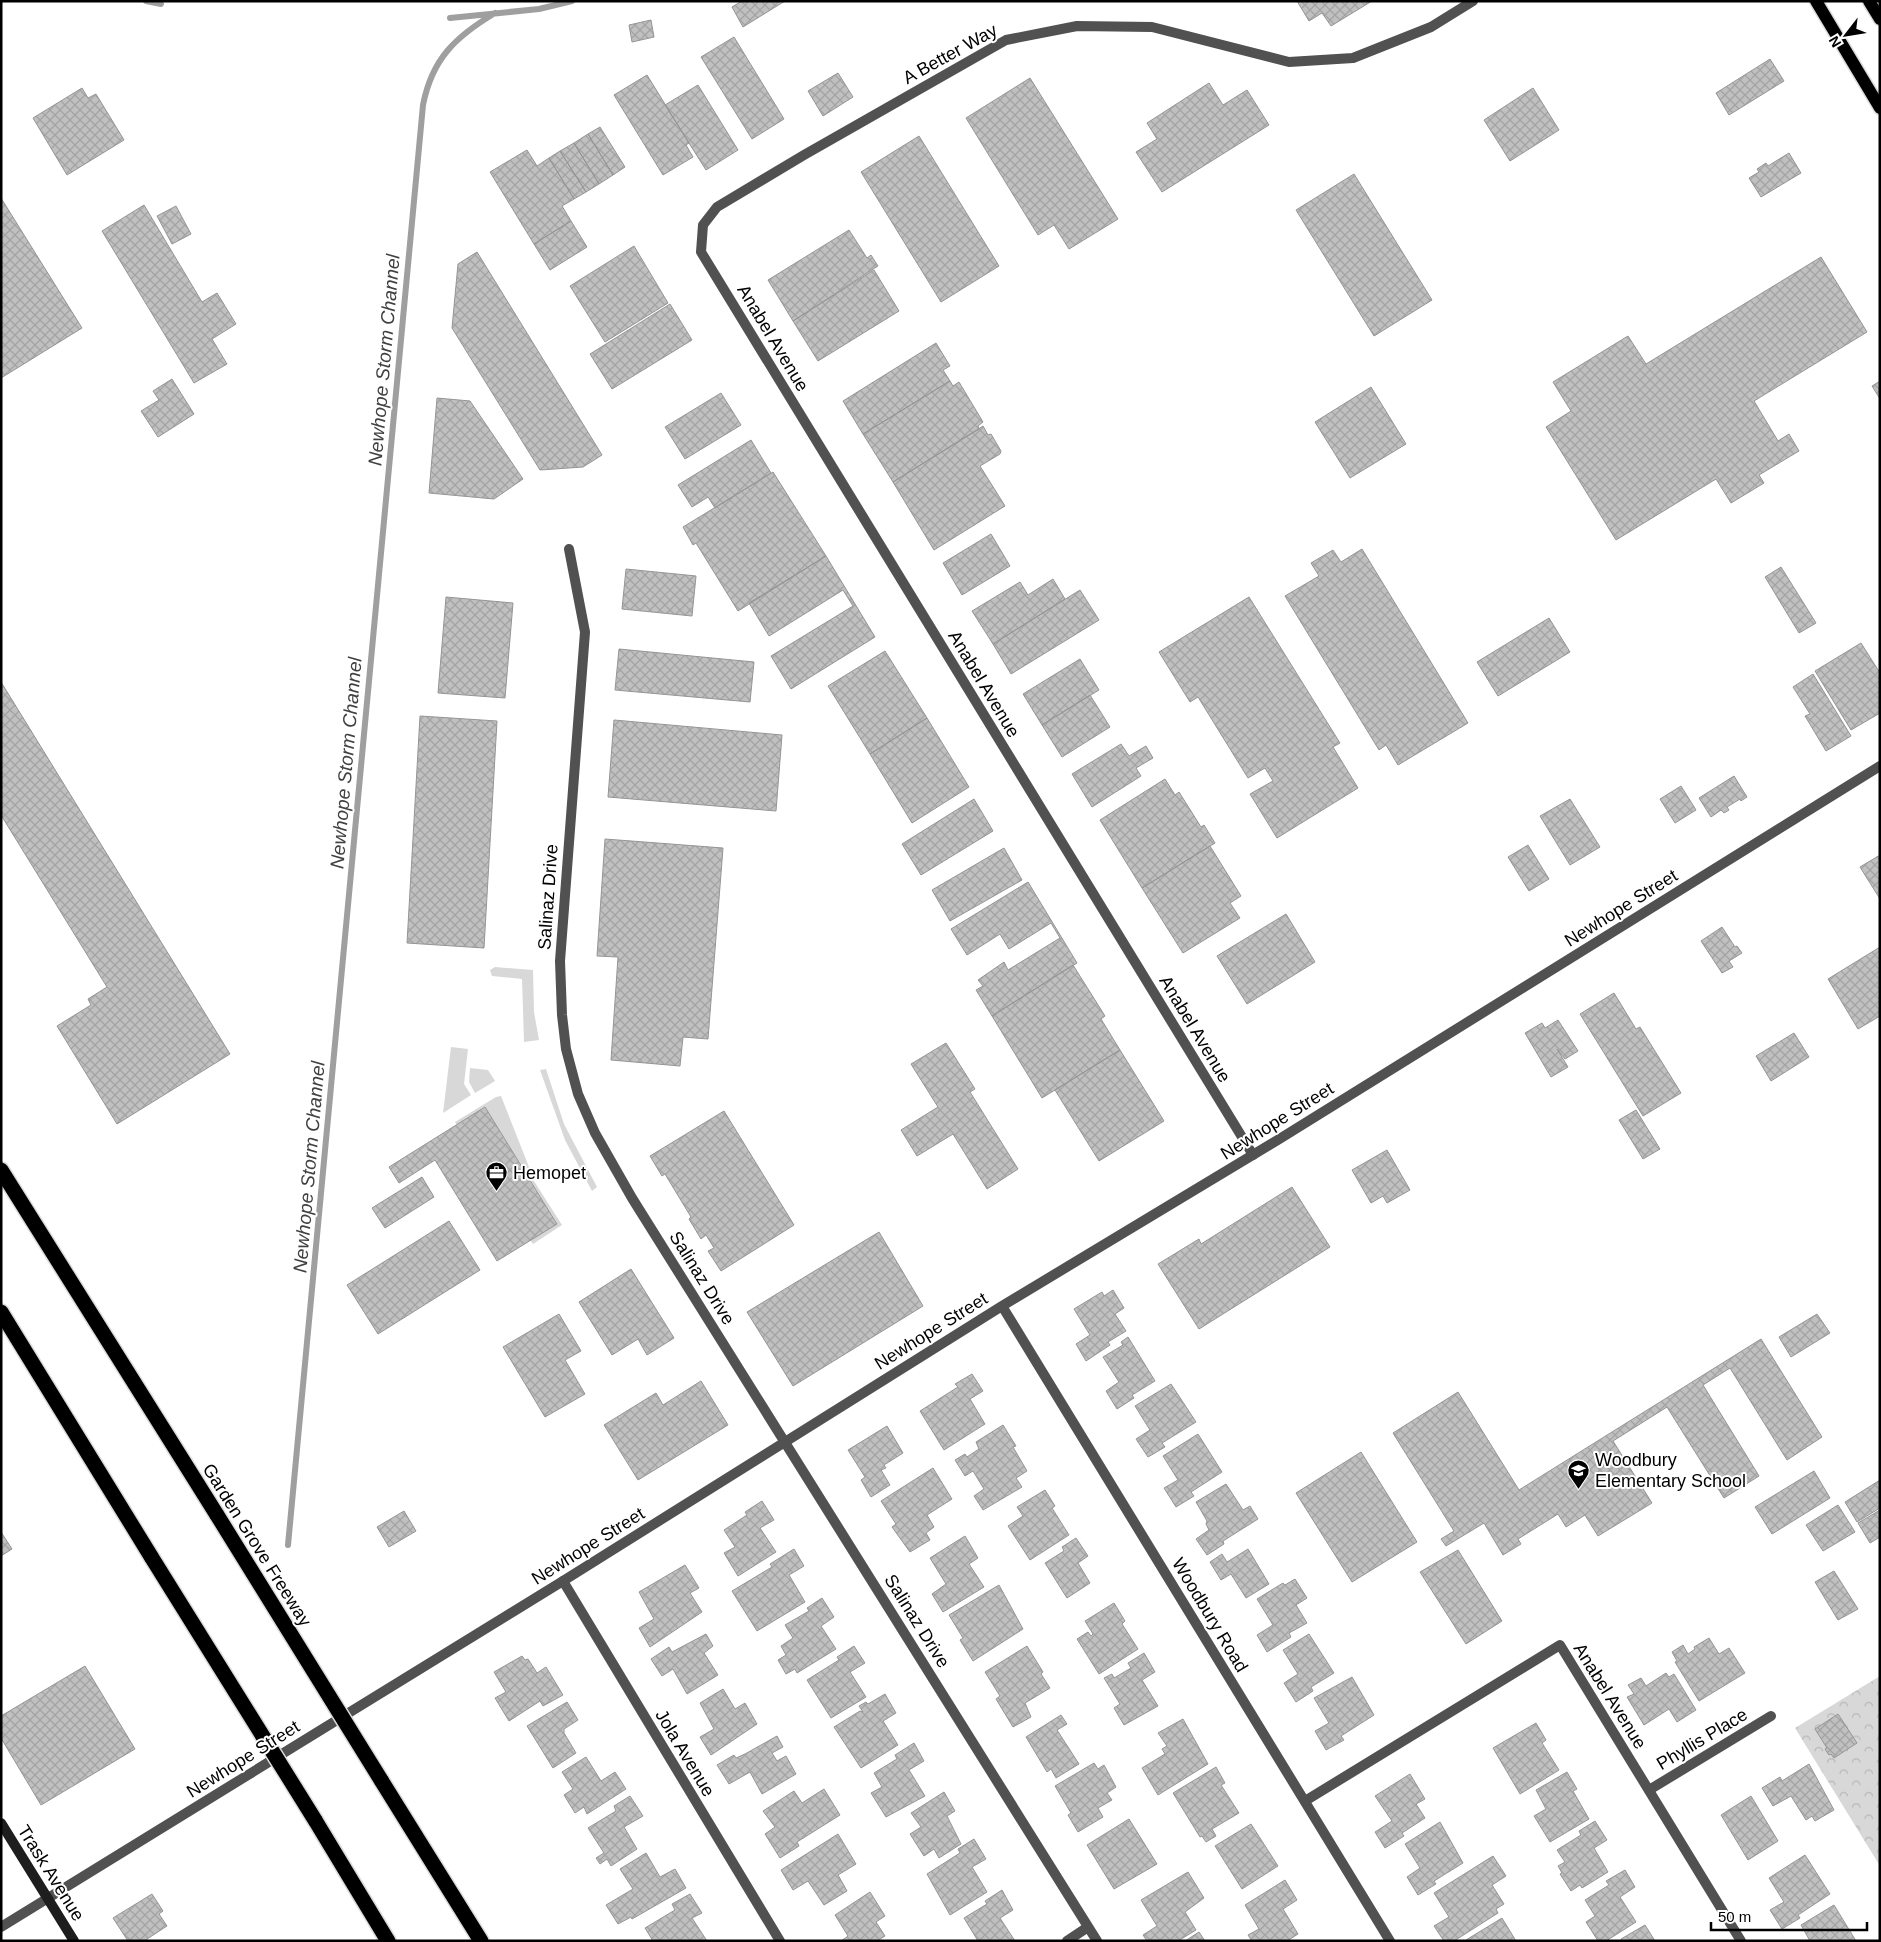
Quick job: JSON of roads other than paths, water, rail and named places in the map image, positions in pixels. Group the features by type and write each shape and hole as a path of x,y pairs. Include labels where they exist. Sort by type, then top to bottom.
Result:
{"highway":[{"name":"Garden Grove Freeway","path":"1,1170 481,1941"},
{"path":"1,1312 388,1941"}],"main road":[{"path":"1816,1 1880,108"},
{"path":"1869,1 1880,19"},
{"name":"Trask Avenue","path":"1,1823 74,1941"}],"street":[{"name":"A Better Way","path":"703,225 717,207 1006,40 1076,26 1152,27 1290,62 1353,58 1431,27 1473,1"},
{"name":"Anabel Avenue","path":"703,225 701,252 1253,1155"},
{"name":"Salinaz Drive","path":"569,549 584,632 560,961 560,998 566,1049 578,1094 612,1166 786,1441 1097,1941"},
{"name":"Newhope Street","path":"1,1927 563,1581 1002,1306 1253,1155 1880,766"},
{"name":"Woodbury Road","path":"1002,1306 1390,1941"},
{"name":"Jola Avenue","path":"563,1581 780,1941"},
{"name":"Anabel Avenue","path":"1305,1801 1560,1645 1741,1941"},
{"name":"Phyllis Place","path":"1649,1790 1771,1716"},
{"path":"1067,1941 1088,1927"}],"waterway":[{"path":"146,1 161,4"},
{"path":"450,18 539,9 572,1"},
{"name":"Newhope Storm Channel","path":"288,1545 423,105 432,75 447,51 468,31 495,13"}],"place":[{"name":"Hemopet","path":"497,1192"},
{"name":"Woodbury Elementary School","path":"1579,1489"}]}
